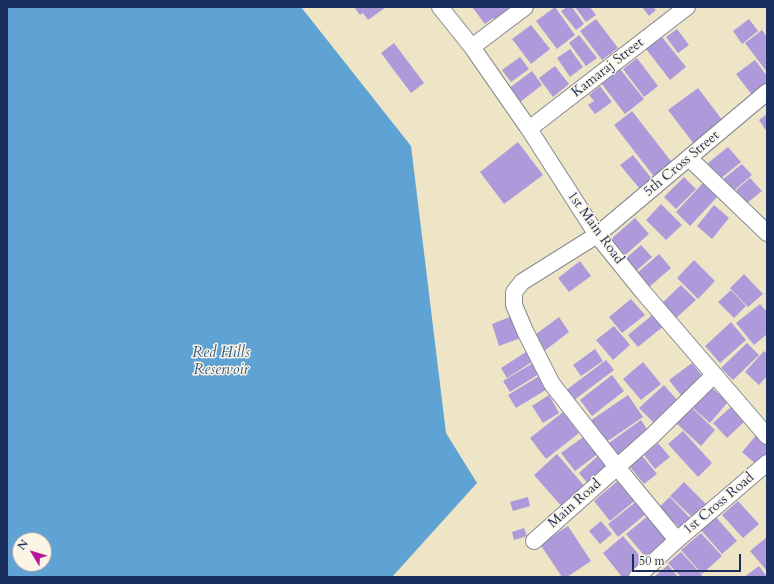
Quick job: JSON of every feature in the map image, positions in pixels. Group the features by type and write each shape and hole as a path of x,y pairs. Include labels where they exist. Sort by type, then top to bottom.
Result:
{"street":[{"name":"1st Main Road","path":"440,7 472,47 529,129 597,235 767,436"},
{"path":"472,47 525,7"},
{"name":"Kamaraj Street","path":"529,129 687,7"},
{"name":"5th Cross Street","path":"677,540 552,384 514,306 514,292 522,282 597,235 767,92"},
{"path":"688,158 767,233"},
{"name":"Main Road","path":"534,542 654,435 714,375"},
{"name":"1st Cross Road","path":"636,577 767,463"}],"water":[{"name":"Red Hills Reservoir","path":"7,7 301,7 411,146 446,433 477,483 392,577 7,577"}],"building":[{"path":"354,7 386,7 368,20 363,13 360,15"},
{"path":"472,7 517,7 496,21 493,18 485,24"},
{"path":"555,7 575,35 557,49 536,21"},
{"path":"567,7 572,7 584,24 576,30 561,11"},
{"path":"575,7 590,7 596,15 586,22"},
{"path":"642,7 653,7 656,10 649,16"},
{"path":"596,19 618,48 602,60 580,31"},
{"path":"749,19 758,31 742,44 733,31"},
{"path":"531,25 550,49 531,64 512,39"},
{"path":"677,29 689,45 678,53 666,37"},
{"path":"762,30 767,37 767,72 745,43"},
{"path":"579,35 597,58 586,66 569,43"},
{"path":"662,37 686,67 670,80 646,49"},
{"path":"394,43 424,83 411,93 381,53"},
{"path":"570,49 583,67 570,77 557,58"},
{"path":"520,57 529,69 511,82 502,70"},
{"path":"637,58 658,86 644,97 623,69"},
{"path":"755,60 767,76 767,84 752,95 736,74"},
{"path":"555,66 569,84 553,97 539,78"},
{"path":"620,69 644,99 625,114 601,83"},
{"path":"532,71 542,85 519,103 508,89"},
{"path":"600,86 612,102 595,114 588,105 594,101 589,95"},
{"path":"698,88 723,121 694,144 668,110"},
{"path":"632,111 674,165 656,179 614,125"},
{"path":"767,114 767,132 759,120"},
{"path":"518,142 543,175 504,204 480,172"},
{"path":"728,147 741,162 720,179 708,163"},
{"path":"633,155 652,179 639,188 620,165"},
{"path":"742,164 752,175 732,192 722,180"},
{"path":"684,177 696,189 676,209 664,197"},
{"path":"750,178 762,191 747,203 736,190"},
{"path":"703,183 717,197 690,226 676,212"},
{"path":"661,204 682,225 666,240 646,220"},
{"path":"714,205 729,218 712,239 697,226"},
{"path":"635,218 649,234 623,257 609,241"},
{"path":"641,245 652,257 635,272 624,260"},
{"path":"659,254 671,268 648,288 636,274"},
{"path":"694,260 715,281 698,299 677,278"},
{"path":"580,261 591,276 569,292 558,278"},
{"path":"744,274 763,294 748,307 730,288"},
{"path":"681,285 696,300 674,320 660,305"},
{"path":"731,290 746,306 734,318 718,302"},
{"path":"631,299 645,315 622,333 609,317"},
{"path":"760,304 767,312 767,334 754,345 736,323"},
{"path":"655,313 665,325 638,347 628,335"},
{"path":"515,315 523,337 499,346 492,324"},
{"path":"559,317 569,332 543,352 532,337"},
{"path":"731,322 746,340 720,363 705,346"},
{"path":"614,326 630,345 613,360 596,340"},
{"path":"747,343 759,355 733,380 721,368"},
{"path":"595,349 603,361 581,376 573,365"},
{"path":"529,350 535,360 507,378 501,368"},
{"path":"764,351 767,354 767,376 759,385 745,372"},
{"path":"606,360 614,370 573,401 565,391"},
{"path":"643,362 661,384 641,400 623,379"},
{"path":"533,363 539,374 510,392 503,381"},
{"path":"692,363 706,381 683,398 669,380"},
{"path":"541,375 549,388 516,408 508,395"},
{"path":"612,375 624,391 592,416 580,400"},
{"path":"664,385 678,401 654,423 639,408"},
{"path":"711,387 728,402 710,423 693,408"},
{"path":"549,395 559,413 543,423 532,406"},
{"path":"628,395 643,417 602,445 587,423"},
{"path":"690,406 715,430 701,446 675,422"},
{"path":"731,407 744,422 727,438 713,423"},
{"path":"563,412 579,433 546,459 530,438"},
{"path":"641,420 651,435 617,460 606,445"},
{"path":"683,431 712,463 698,477 668,444"},
{"path":"758,433 767,440 767,453 757,465 742,452"},
{"path":"586,435 599,453 575,471 561,453"},
{"path":"658,443 670,457 655,469 644,455"},
{"path":"639,452 657,474 644,484 626,462"},
{"path":"601,453 613,467 590,486 579,473"},
{"path":"557,454 586,488 563,508 534,475"},
{"path":"621,478 638,498 610,521 594,501"},
{"path":"684,482 707,505 694,519 670,496"},
{"path":"528,497 530,506 513,511 510,502"},
{"path":"670,497 690,518 680,528 659,507"},
{"path":"637,501 647,513 618,537 608,524"},
{"path":"738,501 759,524 743,538 722,515"},
{"path":"649,515 670,541 648,560 626,534"},
{"path":"715,516 737,541 722,554 700,529"},
{"path":"601,521 612,534 600,544 589,531"},
{"path":"568,526 591,561 567,577 562,577 540,544"},
{"path":"524,528 527,536 514,540 512,532"},
{"path":"701,533 722,556 702,574 681,550"},
{"path":"623,536 646,563 629,577 622,577 603,553"},
{"path":"767,537 767,571 750,551"},
{"path":"681,552 702,575 700,577 681,577 668,563"},
{"path":"668,565 678,577 654,577"},
{"path":"759,566 767,577 744,577"}]}
